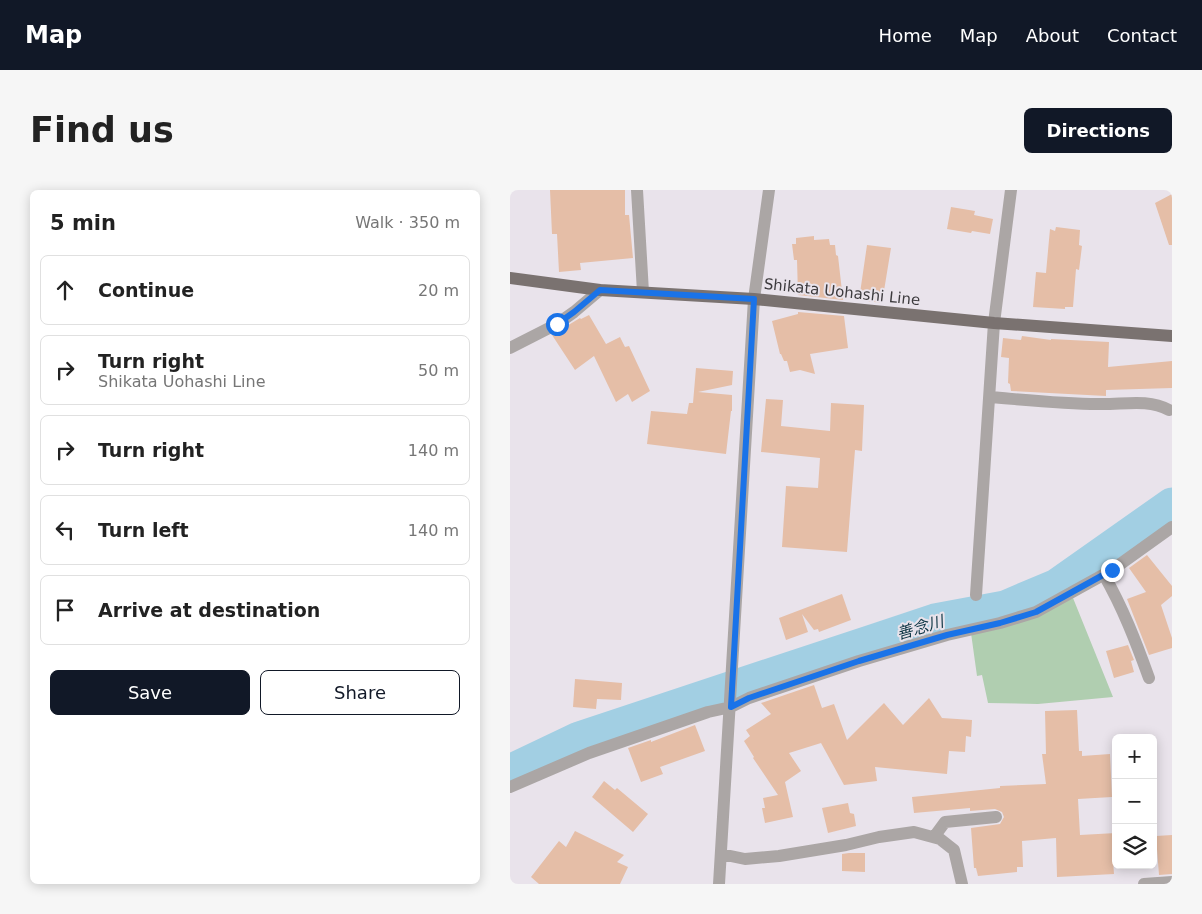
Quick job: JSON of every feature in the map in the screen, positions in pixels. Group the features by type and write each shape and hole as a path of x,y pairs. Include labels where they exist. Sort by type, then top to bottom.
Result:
{"main road":[{"name":"Shikata Uohashi Line","path":"510,278 600,290 754,299 994,323 1172,336"}],"street":[{"path":"637,190 643,292"},
{"path":"720,884 754,299 769,190"},
{"path":"976,595 994,323 1011,190"},
{"path":"510,348 557,324 600,290"},
{"path":"990,397 1099,404 1132,402 1158,404 1169,410"},
{"path":"510,787 590,753 708,712 731,707 749,698 859,661 947,635 1000,623 1036,612 1104,575 1148,546 1172,527"},
{"path":"1104,575 1117,596 1149,678"},
{"path":"934,837 945,822 996,817"},
{"path":"721,854 745,859 779,856 846,845 901,832 914,832 934,837 948,844 954,850 962,884"},
{"path":"1144,884 1172,882"}],"green space":[{"path":"1073,598 1113,697 1038,704 988,703 982,675 977,676 971,633"}],"building":[{"path":"550,190 625,190 625,215 629,215 633,258 580,263 581,270 559,272 557,234 552,234"},
{"path":"1172,194 1172,245 1169,245 1155,203"},
{"path":"951,207 975,211 974,215 993,219 990,234 947,229"},
{"path":"1056,227 1080,230 1079,245 1082,246 1079,270 1076,269 1073,307 1065,307 1065,309 1033,307 1036,272 1046,273 1050,229 1055,231"},
{"path":"814,236 814,240 829,239 830,245 835,245 843,300 798,295 797,260 794,260 792,244 796,244 796,238"},
{"path":"867,245 891,248 882,303 859,300"},
{"path":"798,312 844,316 848,348 810,354 815,374 800,370 790,372 787,361 784,361 780,354 772,321 798,314"},
{"path":"589,315 606,344 620,337 625,347 629,346 650,391 632,402 628,394 616,402 594,356 575,370 552,335 580,318"},
{"path":"1022,336 1051,340 1109,342 1108,367 1172,361 1172,388 1106,390 1106,396 1011,391 1010,384 1008,383 1009,358 1001,357 1003,338 1021,340"},
{"path":"696,368 733,371 732,385 698,392 732,395 732,411 726,454 647,444 651,411 687,414 689,403 693,403"},
{"path":"766,399 783,400 781,426 830,431 831,403 864,405 862,451 855,450 847,552 782,547 786,486 818,488 820,458 761,452"},
{"path":"1147,555 1172,586 1172,596 1161,605 1172,638 1172,648 1149,655 1127,599 1146,592 1129,568"},
{"path":"842,594 851,620 819,632 818,629 814,630 802,614 808,632 786,640 779,618"},
{"path":"1128,645 1134,660 1131,661 1134,672 1114,678 1106,651"},
{"path":"575,679 622,683 621,700 597,699 596,709 573,707"},
{"path":"814,685 822,708 834,704 847,740 884,703 903,725 929,698 942,718 972,720 971,737 966,736 965,752 949,751 947,774 875,767 877,781 844,785 821,743 789,753 801,771 785,782 793,817 765,823 762,808 765,808 763,798 778,795 744,741 750,736 746,730 771,714 761,703"},
{"path":"1077,710 1079,751 1082,751 1082,756 1110,754 1112,797 1078,799 1080,835 1112,833 1112,869 1114,874 1057,877 1056,838 1022,841 1023,867 1017,867 1017,872 978,876 976,868 974,868 971,828 1000,824 1004,817 1002,812 995,809 970,811 970,808 914,813 912,797 1000,788 1000,786 1046,784 1042,754 1046,754 1045,711"},
{"path":"695,725 705,751 660,767 663,774 641,782 628,748 651,740 651,742"},
{"path":"604,781 615,790 617,788 648,814 633,832 592,797"},
{"path":"848,803 850,813 854,814 856,826 828,833 822,808"},
{"path":"575,831 624,855 617,862 628,867 620,884 539,884 531,877 559,841 566,847"},
{"path":"1172,835 1172,874 1159,875 1157,836"},
{"path":"865,853 865,872 842,871 842,854"}],"waterway":[{"name":"善念川","path":"510,772 579,739 935,621 1005,608 1057,586 1172,505"}],"route":[{"path":"557,324 600,290 754,299 731,707 749,698 859,661 947,635 1000,623 1036,612 1112,570"}]}
